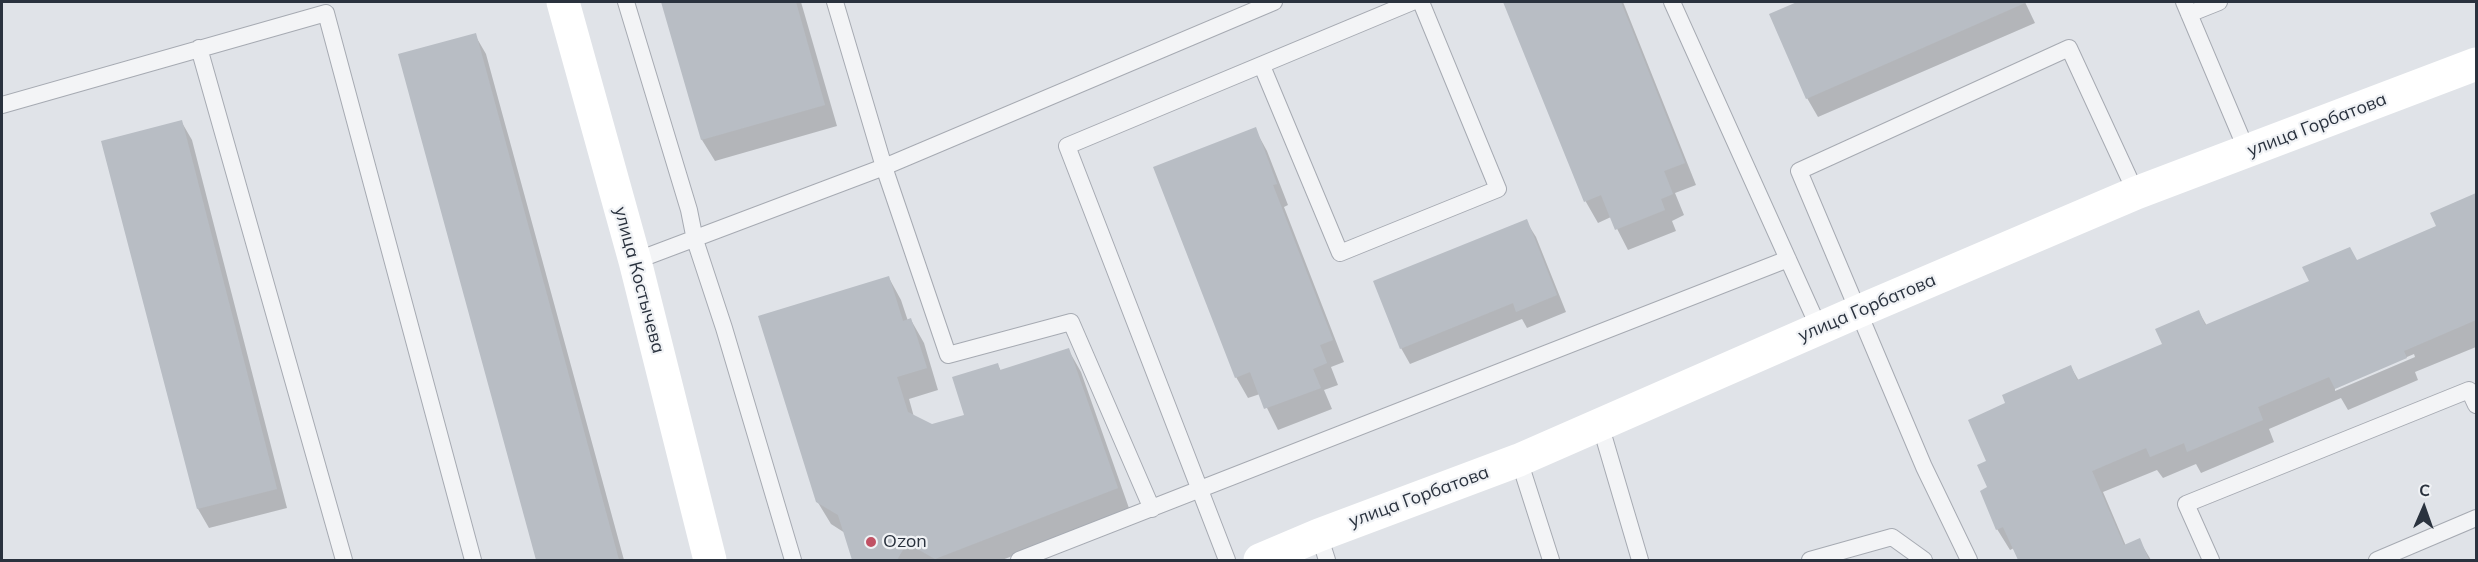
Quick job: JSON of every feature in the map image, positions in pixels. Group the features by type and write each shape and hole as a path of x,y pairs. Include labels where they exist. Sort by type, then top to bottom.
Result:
{"main road":[{"name":"улица Костычева","path":"563,2 635,261 710,561"},
{"name":"улица Горбатова","path":"1260,561 1323,548 1819,328 2136,193 2476,64"}],"lane":[{"path":"626,2 689,210 695,240 724,328 793,561"},
{"path":"835,2 884,167 948,355 1071,321 1152,509"},
{"path":"635,261 884,167 1274,2"},
{"path":"1227,561 1202,490 1067,146 1412,2"},
{"path":"1262,66 1340,253 1498,189 1421,2"},
{"path":"1672,2 1819,328"},
{"path":"2219,2 2187,8 2247,151"},
{"path":"2,105 326,13 473,561"},
{"path":"199,48 344,561"},
{"path":"1969,561 1924,467 1799,171 2069,48 2136,193"},
{"path":"1018,561 1788,259"},
{"path":"2211,561 2186,504 2469,390 2476,405"},
{"path":"1600,424 1640,561"},
{"path":"1520,460 1551,561"},
{"path":"2377,561 2476,518"},
{"path":"1810,561 1892,537 1924,561"}],"building":[{"path":"661,2 796,2 825,105 701,140"},
{"path":"1503,2 1621,2 1685,163 1664,171 1673,194 1661,199 1665,210 1615,230 1601,195 1584,202"},
{"path":"1797,2 2025,3 1806,99 1769,14"},
{"path":"476,33 619,560 536,560 398,54"},
{"path":"182,120 277,489 197,509 101,141"},
{"path":"1256,127 1277,184 1273,185 1333,340 1320,345 1327,363 1313,369 1321,388 1264,409 1250,372 1235,378 1153,167"},
{"path":"2476,193 2476,320 2404,351 2407,358 2335,389 2329,377 2258,407 2263,420 2187,452 2184,443 2150,457 2146,448 2092,471 2124,545 2140,538 2149,560 2018,560 2003,527 1996,530 1980,491 1987,487 1977,465 1986,461 1968,420 2005,403 2002,395 2071,365 2077,380 2162,344 2155,329 2199,310 2205,325 2309,281 2302,267 2350,247 2357,260 2436,226 2430,213"},
{"path":"1527,219 1557,295 1516,312 1513,303 1400,349 1373,281"},
{"path":"889,276 903,321 911,318 927,368 897,377 908,412 932,424 964,415 952,377 998,363 1000,370 1069,348 1118,488 935,559 907,543 897,560 852,560 838,515 816,502 758,316"}],"place":[{"name":"Ozon","path":"871,542"}]}
